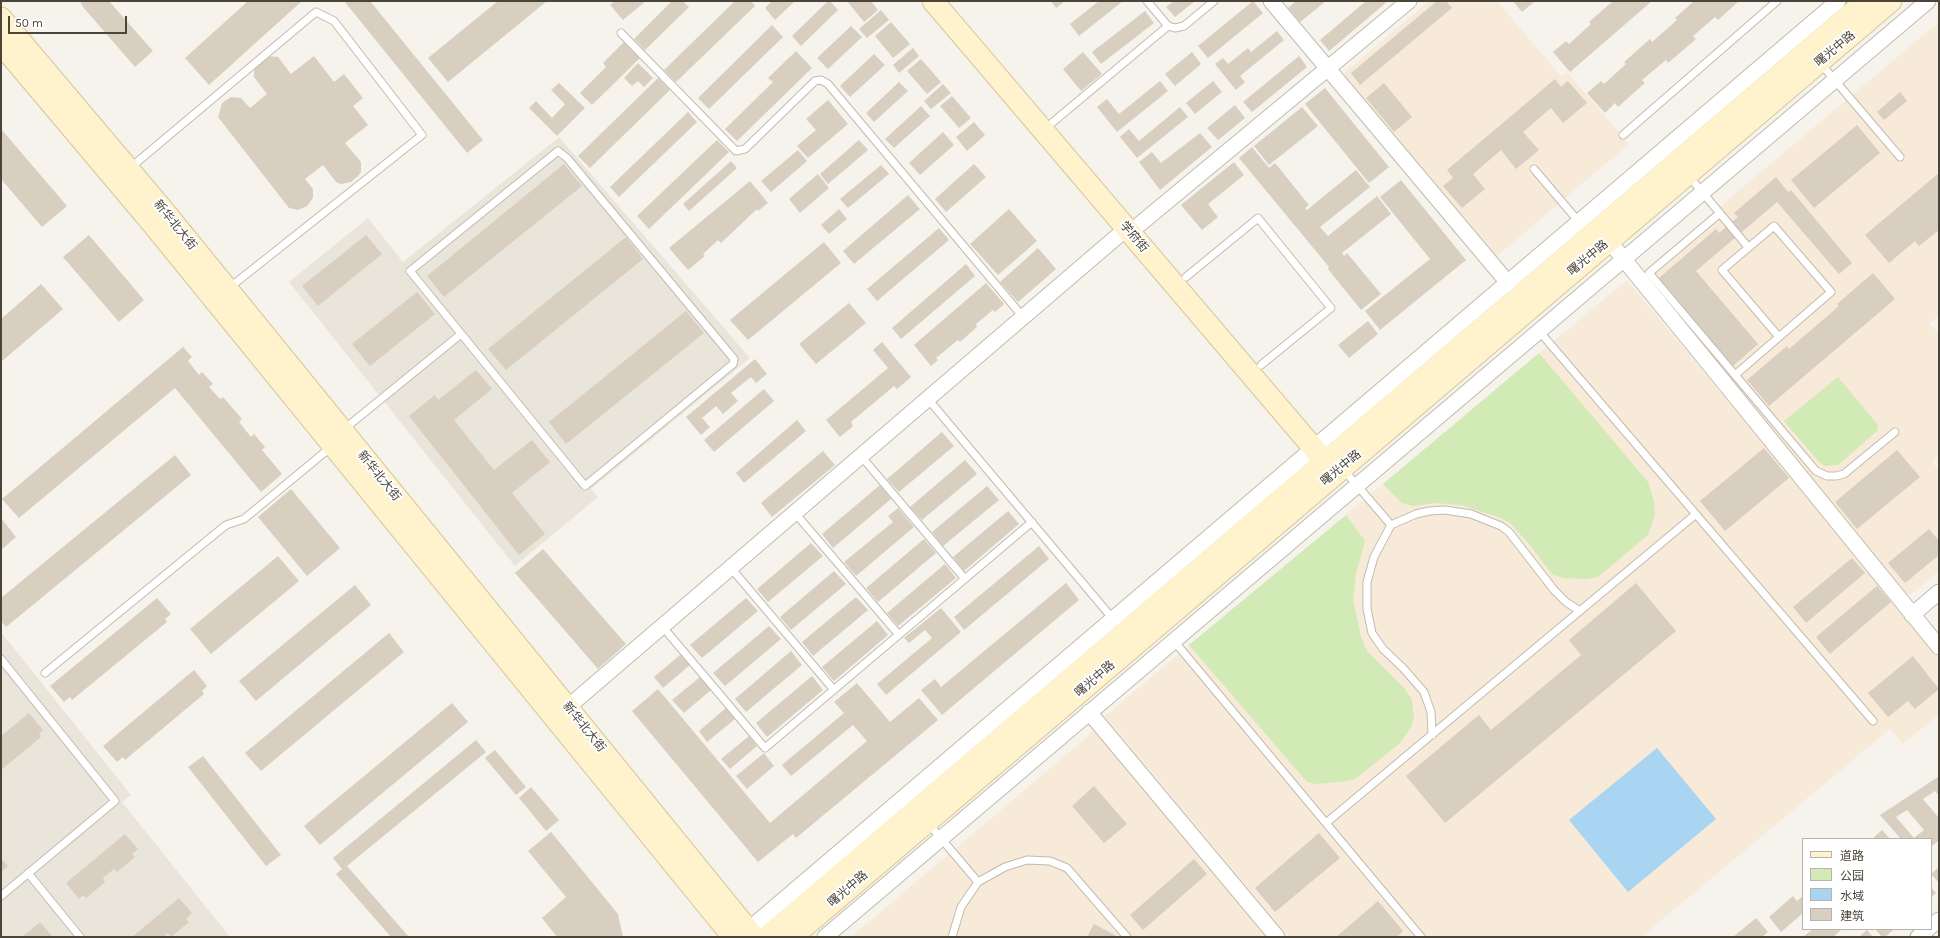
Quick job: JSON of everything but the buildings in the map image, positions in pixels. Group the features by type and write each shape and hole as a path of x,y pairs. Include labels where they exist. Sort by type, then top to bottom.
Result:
{"main road":[{"name":"学府街","path":"933,1 1133,226 1332,458"},
{"name":"学府街","path":"950,1 1053,122 1133,226 1186,277 1261,365 1332,458"},
{"name":"曙光中路","path":"792,937 927,822 1332,458 1513,289 1866,1"},
{"name":"曙光中路","path":"748,936 1332,458 1609,241 1891,1"},
{"name":"新华北大街","path":"1,18 227,289 337,438 748,936"},
{"name":"新华北大街","path":"1,44 151,222 568,708 748,936"}],"street":[{"path":"1271,1 1513,289 1579,222 1838,1"},
{"path":"568,708 1023,318 1133,226 1410,1"},
{"path":"825,937 1928,1"},
{"path":"1609,241 1939,647"},
{"path":"748,936 1114,619 1332,458"},
{"path":"1912,615 1939,592"},
{"path":"1089,712 1277,937"},
{"path":"1918,937 1927,930"}],"lane":[{"path":"1147,1 1168,26 1175,28 1184,26 1214,1"},
{"path":"1623,135 1777,1"},
{"path":"128,169 316,12 334,21 422,135 227,289"},
{"path":"1053,122 1168,26"},
{"path":"621,33 736,151 745,149 815,81 821,80 828,84 1023,318"},
{"path":"1820,62 1900,157"},
{"path":"558,151 567,158 734,359 733,364 585,486 461,334 410,271 558,151"},
{"path":"1534,169 1579,222"},
{"path":"1687,174 1748,247"},
{"path":"1720,213 1649,272 1816,471 1827,476 1844,474 1895,432"},
{"path":"1186,277 1258,218 1331,308 1261,365"},
{"path":"1735,375 1779,337 1831,292 1774,226 1722,270 1779,337"},
{"path":"1539,331 1873,720"},
{"path":"45,673 226,525 244,519 337,438 461,334"},
{"path":"928,399 1114,619"},
{"path":"861,456 965,579"},
{"path":"1332,458 1391,526"},
{"path":"1432,735 1431,712 1424,692 1403,668 1383,649 1372,633 1367,609 1367,582 1374,557 1391,526 1416,514 1445,510 1471,514 1501,526 1509,532 1554,590 1566,602 1580,611"},
{"path":"795,513 899,635"},
{"path":"1326,823 1696,514"},
{"path":"662,626 765,748 1032,522"},
{"path":"731,568 834,690"},
{"path":"1174,641 1421,937"},
{"path":"1,659 115,800 1,896"},
{"path":"927,822 978,882"},
{"path":"952,937 961,907 978,882 1005,867 1027,860 1050,861 1067,868 1126,937"},
{"path":"28,873 80,937"}],"shaded area":[{"path":"1429,1 1497,1 1561,76 1567,72 1629,144 1497,256 1343,74"},
{"path":"1939,22 1939,315 1929,324 1939,333 1939,455 1932,462 1939,471 1939,571 1909,596 1641,273"},
{"path":"559,137 750,358 591,489 598,497 515,566 289,282 368,218 403,262"},
{"path":"1627,280 1939,655 1939,714 1903,744 1890,729 1641,937 1289,937 1105,716"},
{"path":"1,632 131,795 122,802 230,937 1,937"},
{"path":"1094,731 1268,937 851,937"}],"green space":[{"path":"1539,353 1648,482 1654,501 1655,516 1648,535 1598,577 1586,579 1563,578 1552,574 1529,544 1510,523 1501,518 1461,505 1435,503 1413,506 1402,503 1383,484"},
{"path":"1838,377 1878,425 1877,431 1838,465 1825,466 1819,462 1784,421"},
{"path":"1346,515 1365,541 1356,574 1353,600 1361,637 1367,651 1405,689 1412,700 1414,718 1411,727 1400,743 1355,779 1316,784 1307,782 1189,645"}],"water":[{"path":"1657,748 1716,819 1628,892 1569,820"}]}
